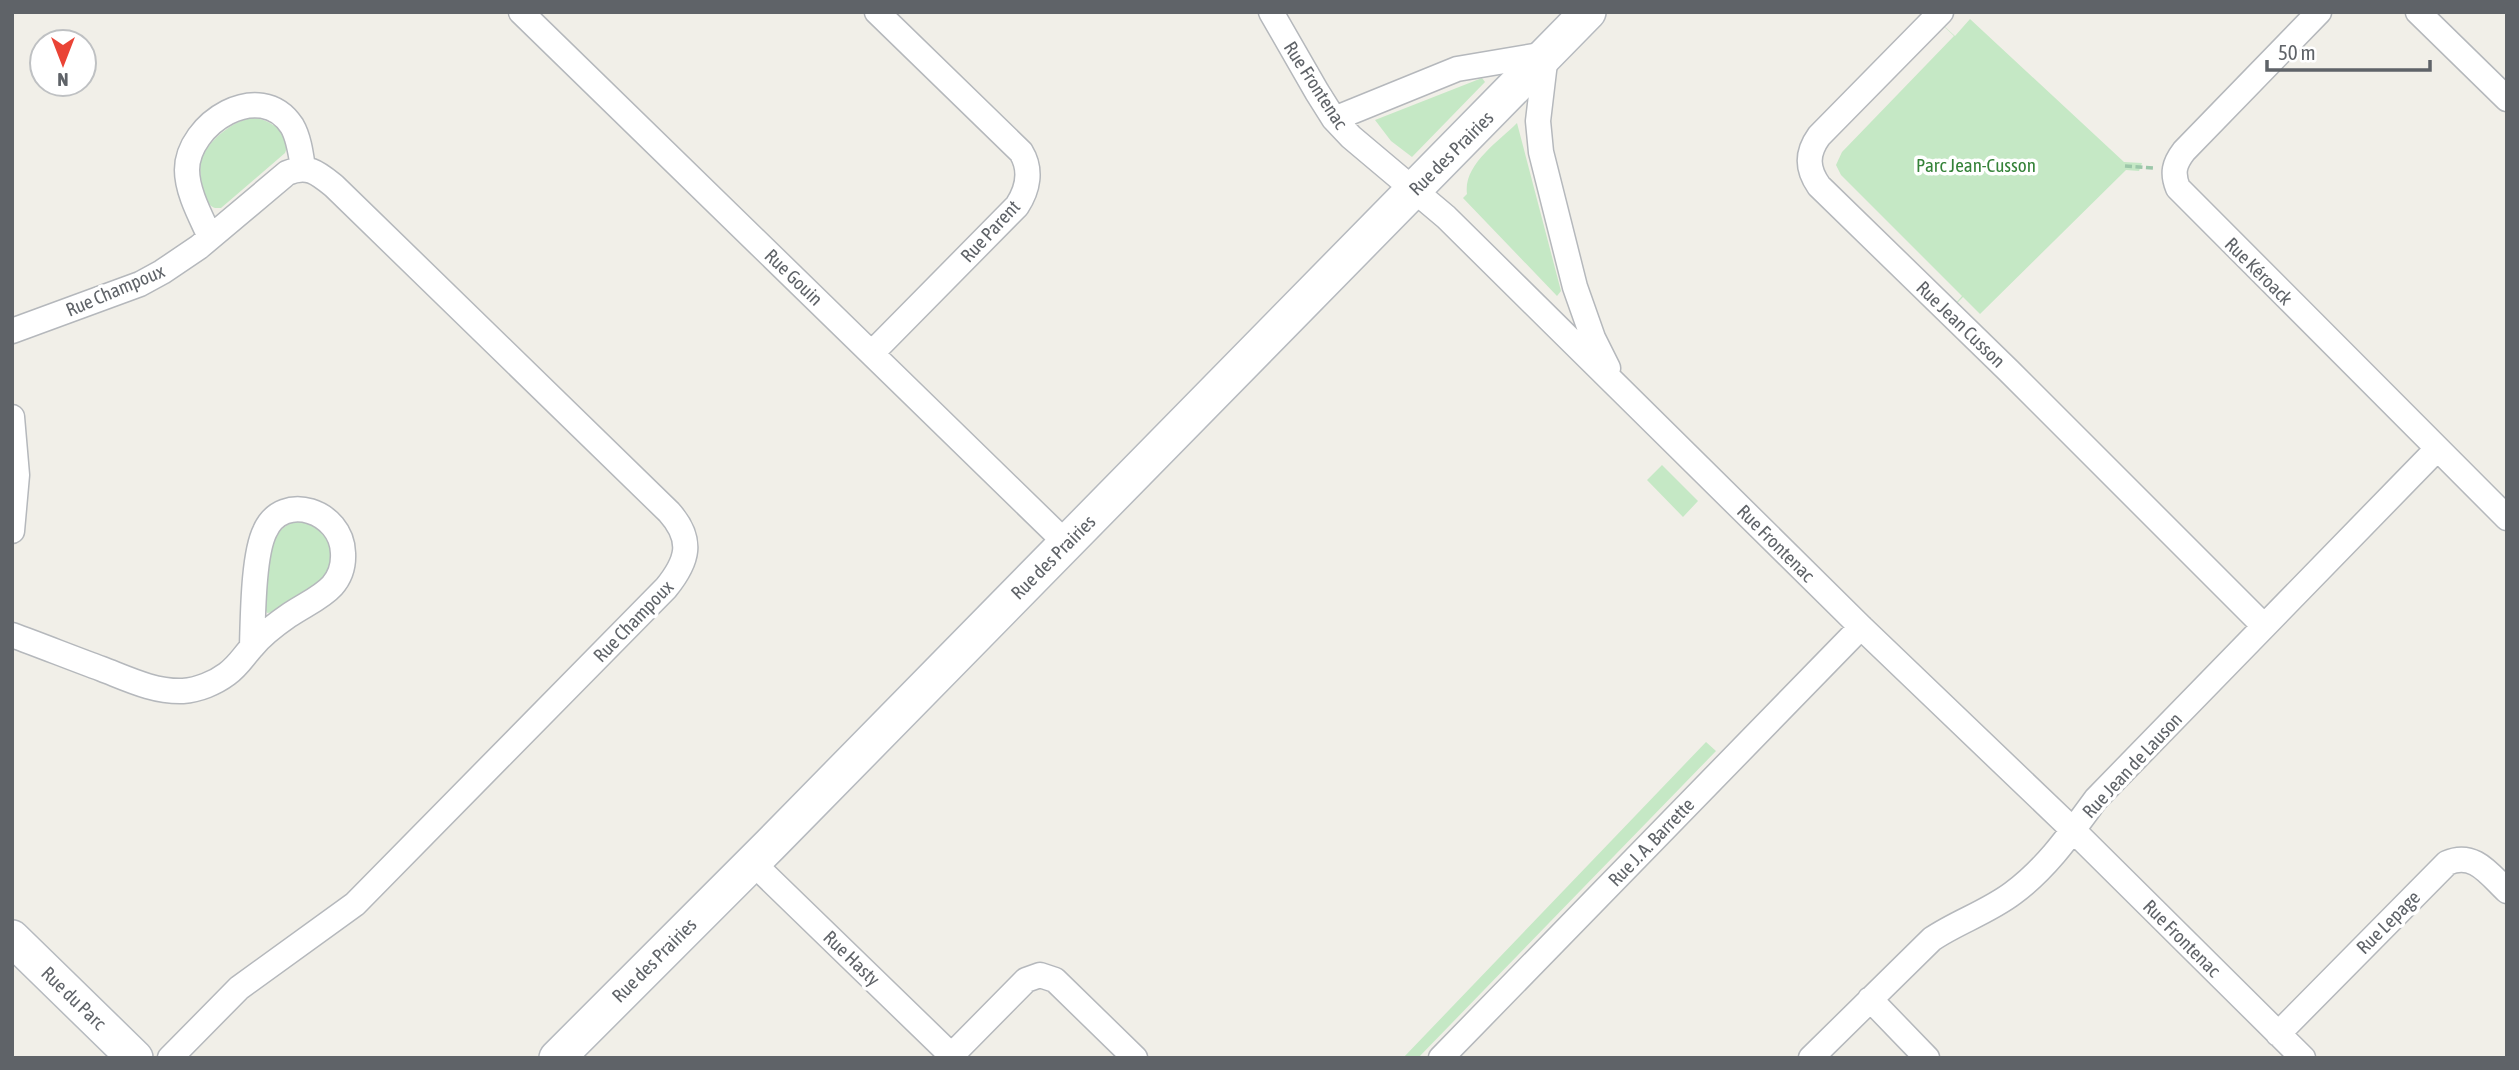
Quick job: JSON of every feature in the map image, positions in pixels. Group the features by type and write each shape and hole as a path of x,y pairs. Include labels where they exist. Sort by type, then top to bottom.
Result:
{"main road":[{"name":"Rue des Prairies","path":"557,1058 1588,12"},
{"name":"Rue du Parc","path":"12,938 135,1058"}],"street":[{"name":"Rue Gouin","path":"521,12 1066,543"},
{"name":"Rue Parent","path":"872,352 1017,206 1028,176 1028,167 1021,152 877,12"},
{"name":"Rue Frontenac","path":"1271,12 1334,119 1446,217 1861,627 2073,830 2302,1058"},
{"name":"Rue Jean Cusson","path":"1941,12 1813,144 1809,160 1813,177 1819,186 2264,626"},
{"path":"2174,169 2184,151 2319,12"},
{"path":"2418,12 2507,99"},
{"path":"1334,119 1457,69 1546,54 1538,121 1541,152 1584,316 1602,357 1622,390"},
{"path":"210,237 188,179 187,163 199,139 226,113 243,106 255,105 266,107 282,116 296,135 303,168"},
{"name":"Rue Champoux","path":"12,331 140,284 179,262 287,173 303,168 317,172 669,512 682,530 686,551 679,571 666,588 355,904 239,988 170,1058"},
{"name":"Rue Kéroack","path":"2174,169 2175,181 2181,194 2507,518"},
{"path":"12,417 17,475 12,531"},
{"name":"Rue Jean de Lauson","path":"1811,1058 1931,939 2011,895 2051,859 2096,799 2437,449"},
{"path":"12,635 151,688 186,691 215,682 240,663 252,646 288,616 330,591 338,580 343,554 342,540 336,527 314,511 301,509 287,512 275,518 266,528 261,541 253,607 252,646"},
{"name":"Rue J. A. Barrette","path":"1441,1058 1861,627"},
{"name":"Rue Lepage","path":"2278,1034 2447,863 2463,858 2478,863 2507,891"},
{"name":"Rue Hasty","path":"752,862 950,1056"},
{"path":"950,1056 1026,980 1040,975 1055,980 1135,1058"},
{"path":"1870,999 1927,1058"}],"path":[{"path":"2125,166 2174,169"}],"green space":[{"name":"Parc Jean-Cusson","path":"1935,18 1955,36 1970,19 2124,162 2142,163 2139,171 2126,170 1980,314 1963,297 1948,312 1962,296 1841,175 1836,165 1842,152 1954,36"},
{"path":"1482,78 1485,82 1412,157 1391,141 1375,120"},
{"path":"254,118 279,129 286,140 285,153 221,208 215,208 210,205 205,195 200,167 202,157 211,143 224,131 239,122"},
{"path":"1517,123 1561,291 1557,296 1463,198 1467,194 1470,173 1476,164"},
{"path":"1662,465 1698,501 1683,517 1647,480"},
{"path":"296,521 320,528 329,542 330,568 322,582 311,590 274,612 267,613 267,570 272,545 285,527"},
{"path":"1706,742 1716,751 1418,1058 1403,1058"}]}
